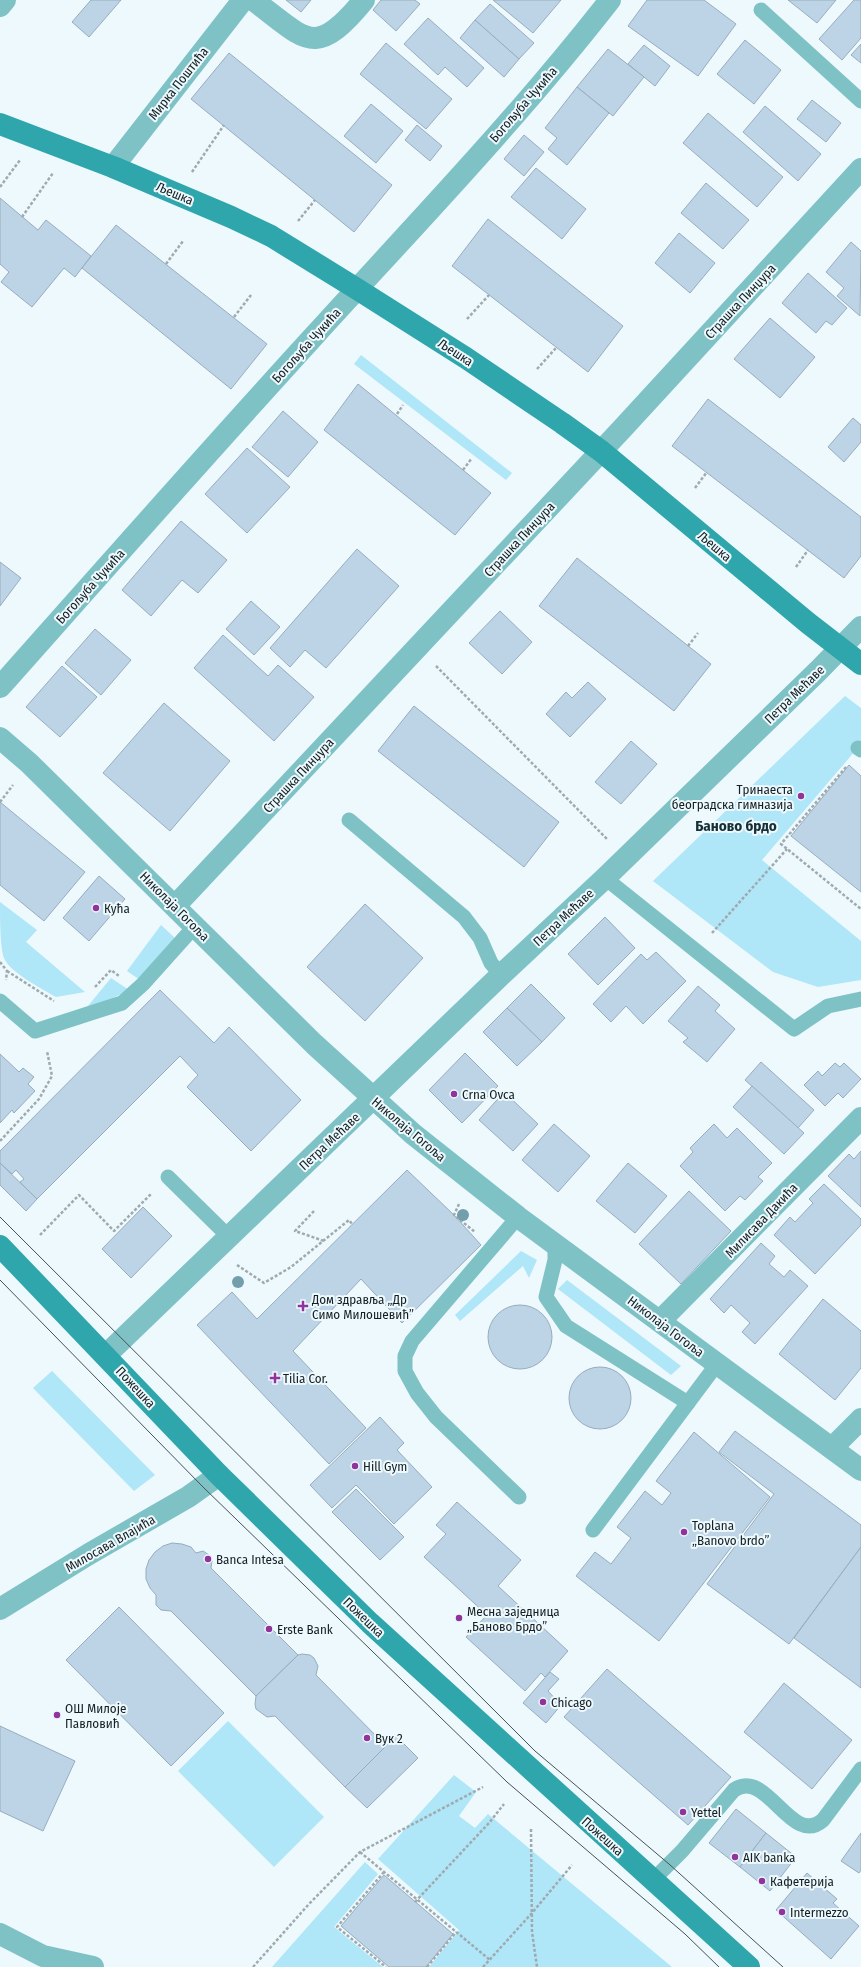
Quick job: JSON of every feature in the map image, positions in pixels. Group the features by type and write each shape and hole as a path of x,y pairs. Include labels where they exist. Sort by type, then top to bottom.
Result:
{"main road":[{"name":"Љешка","path":"0,124 113,167 231,217 271,236 357,289 479,366 601,451 861,664"},
{"name":"Пожешка","path":"0,1246 219,1475 370,1623 749,1967"}],"street":[{"path":"0,6 5,0"},
{"name":"Мирка Поштића","path":"113,167 243,0"},
{"path":"253,0 303,37 315,39 332,33 343,24 364,0"},
{"name":"Богољуба Чукића","path":"0,687 540,85 610,0"},
{"name":"Страшка Пинџура","path":"175,906 601,451 861,170"},
{"name":"Петра Мећаве","path":"106,1356 228,1236 501,975 605,878 861,626"},
{"name":"Николаја Гогоља","path":"0,738 29,763 314,1044 412,1134 518,1217 861,1470"},
{"name":"Милисава Дакића","path":"660,1321 861,1118"},
{"path":"832,1448 861,1419"},
{"name":"Милосава Влајића","path":"0,1609 89,1554 188,1497 219,1475"},
{"path":"0,1934 43,1956 93,1967"}],"lane":[{"path":"761,10 861,101"},
{"path":"349,820 464,917 480,938 491,963 501,975"},
{"name":"Петра Мећаве","path":"605,878 794,1029 828,1006 861,999"},
{"path":"0,1001 35,1031 122,1003 138,988 195,926"},
{"path":"168,1177 228,1236"},
{"path":"518,1217 412,1341 405,1356 405,1371 417,1393 436,1417 519,1497"},
{"path":"555,1244 555,1260 546,1297 566,1326 688,1403"},
{"path":"593,1530 717,1364"},
{"path":"653,1880 682,1852 734,1790 740,1786 746,1785 758,1789 799,1824 810,1826 817,1824 822,1820 861,1769"}],"path":[{"path":"190,176 224,125"},
{"path":"0,187 20,160"},
{"path":"22,217 53,173"},
{"path":"295,225 315,200"},
{"path":"166,264 184,241"},
{"path":"234,317 251,295"},
{"path":"467,319 489,295"},
{"path":"537,369 556,348"},
{"path":"397,414 403,405"},
{"path":"463,470 472,458"},
{"path":"695,488 707,472"},
{"path":"796,566 808,550"},
{"path":"688,646 698,633"},
{"path":"417,648 611,843"},
{"path":"860,749 781,844 861,909"},
{"path":"0,802 18,779"},
{"path":"698,951 715,928 787,849"},
{"path":"90,991 111,970 138,988"},
{"path":"7,971 54,1001 62,1000"},
{"path":"0,1141 39,1099 52,1076 47,1048 48,1026"},
{"path":"40,1236 79,1195 114,1231 168,1177"},
{"path":"458,1206 454,1215 481,1237"},
{"path":"314,1211 295,1231 324,1241"},
{"path":"232,1263 264,1283 291,1267 349,1220 352,1224"},
{"path":"253,1967 309,1904 360,1852 483,1787"},
{"path":"417,1901 504,1804"},
{"path":"531,1829 532,1913 537,1967"},
{"path":"360,1852 417,1901 490,1960"},
{"path":"483,1967 532,1913 572,1865"},
{"path":"384,1872 337,1928 386,1967"},
{"path":"427,1967 456,1932"}],"shaded area":[{"path":"361,355 512,473 506,480 354,364"},
{"name":"Тринаеста београдска гимназија","path":"845,696 861,708 861,744 762,860 861,941 861,980 818,987 773,972 653,881"},
{"path":"0,902 37,930 26,942 85,992 56,997 27,980 7,964 4,958 0,931"},
{"path":"161,925 175,938 140,980 127,971"},
{"path":"111,978 129,990 93,1008 88,1006"},
{"path":"521,1251 537,1260 529,1278 523,1266 460,1321 455,1315"},
{"path":"567,1280 681,1366 671,1375 558,1289"},
{"path":"52,1371 155,1475 134,1491 33,1388"},
{"path":"228,1721 324,1817 274,1867 178,1771"},
{"path":"454,1775 476,1792 459,1816 475,1828 488,1814 672,1967 429,1967 459,1930 378,1859"},
{"path":"365,1862 378,1874 334,1927 383,1967 272,1967"}],"building":[{"path":"91,0 121,0 89,37 72,22"},
{"path":"286,0 311,0 301,12"},
{"path":"381,0 415,0 420,4 396,31 373,10"},
{"path":"493,0 561,0 533,33"},
{"path":"647,0 704,0 736,24 698,76 628,26"},
{"path":"788,0 836,0 817,23"},
{"path":"854,0 861,0 861,38 842,60 819,39"},
{"path":"490,4 534,43 519,59 475,20"},
{"path":"428,18 484,68 467,87 445,67 438,75 404,44"},
{"path":"475,20 519,59 504,77 460,38"},
{"path":"745,40 781,70 754,104 717,74"},
{"path":"386,43 452,99 426,129 360,74"},
{"path":"861,44 861,63 851,55"},
{"path":"644,45 670,66 655,86 628,64"},
{"path":"608,49 644,77 613,116 577,87"},
{"path":"229,53 392,185 354,232 191,99"},
{"path":"577,87 609,113 567,165 548,149 557,138 545,128"},
{"path":"812,100 841,123 826,142 797,119"},
{"path":"371,104 403,131 376,163 344,136"},
{"path":"765,106 821,154 798,181 743,132"},
{"path":"708,113 783,177 757,207 683,143"},
{"path":"417,125 442,146 430,161 405,140"},
{"path":"524,135 544,152 524,176 504,159"},
{"path":"536,168 586,209 562,239 511,197"},
{"path":"706,183 749,220 723,249 681,213"},
{"path":"0,198 38,230 46,220 91,256 75,277 64,268 32,307 1,282 9,272 0,264"},
{"path":"488,219 623,326 588,372 452,266"},
{"path":"116,225 267,344 231,389 82,268"},
{"path":"679,233 715,263 690,293 655,263"},
{"path":"851,242 861,251 860,316 837,296 844,288 826,272"},
{"path":"808,273 847,308 832,325 826,321 816,333 782,303"},
{"path":"770,318 815,357 780,398 734,359"},
{"path":"358,384 491,493 455,535 324,430"},
{"path":"708,399 861,517 861,556 844,578 672,446"},
{"path":"283,411 318,442 288,477 252,447"},
{"path":"853,418 861,425 861,442 844,462 828,447"},
{"path":"247,448 290,487 247,533 205,494"},
{"path":"181,521 227,560 198,593 182,580 151,616 122,590"},
{"path":"357,549 399,586 326,668 305,650 290,667 270,648"},
{"path":"577,558 711,664 674,711 539,606"},
{"path":"0,562 21,578 0,606"},
{"path":"251,601 280,627 254,655 226,629"},
{"path":"500,611 532,642 502,674 469,643"},
{"path":"95,629 131,660 101,695 65,663"},
{"path":"223,635 268,676 278,665 314,697 274,741 194,668"},
{"path":"62,666 97,697 60,737 26,707"},
{"path":"588,682 606,699 570,737 546,714 566,692 572,698"},
{"path":"164,703 230,761 170,831 103,773"},
{"path":"414,706 559,822 524,867 378,751"},
{"path":"631,741 657,764 621,804 595,782"},
{"path":"849,765 861,776 861,892 791,836"},
{"path":"0,802 85,872 44,921 0,885"},
{"path":"99,876 125,899 89,941 63,918"},
{"path":"365,904 423,958 365,1021 307,967"},
{"path":"605,917 635,948 598,985 568,954"},
{"path":"656,952 686,981 643,1024 626,1006 611,1022 593,1004 641,954 647,960"},
{"path":"531,984 565,1018 542,1042 507,1008"},
{"path":"698,986 720,1005 715,1011 735,1029 707,1062 683,1042 688,1038 668,1021"},
{"path":"160,990 214,1043 229,1027 301,1100 251,1151 187,1087 198,1075 180,1056 37,1199 20,1182 24,1179 16,1170 12,1174 0,1163 0,1151"},
{"path":"507,1008 542,1042 517,1066 483,1032"},
{"path":"465,1053 498,1086 462,1123 429,1090"},
{"path":"0,1054 19,1072 23,1068 34,1077 28,1084 35,1091 14,1113 12,1110 0,1123"},
{"path":"761,1062 814,1110 798,1128 745,1080"},
{"path":"835,1063 840,1067 844,1063 861,1079 843,1098 838,1093 825,1106 804,1085 818,1071 822,1076"},
{"path":"752,1086 804,1133 784,1154 733,1107"},
{"path":"504,1092 538,1124 513,1151 479,1120"},
{"path":"554,1124 590,1156 558,1192 522,1160"},
{"path":"714,1124 727,1138 737,1128 772,1163 758,1177 763,1181 745,1200 740,1196 725,1211 680,1166 693,1152 690,1148"},
{"path":"861,1151 861,1207 828,1176 849,1154 854,1159"},
{"path":"0,1163 37,1199 26,1211 0,1185"},
{"path":"628,1163 667,1196 635,1233 596,1201"},
{"name":"Дом здравља „Др Симо Милошевић”","path":"407,1170 454,1215 481,1245 402,1323 361,1279 293,1351 366,1428 329,1464 197,1325 232,1292 257,1319"},
{"path":"824,1184 861,1219 861,1225 815,1274 774,1235 790,1217 795,1222 813,1203 809,1199"},
{"path":"689,1191 731,1231 681,1284 639,1244"},
{"path":"143,1207 172,1236 131,1278 102,1249"},
{"path":"761,1243 775,1256 769,1264 784,1277 790,1270 808,1286 755,1344 742,1332 750,1323 731,1305 724,1313 710,1299"},
{"path":"823,1299 861,1331 861,1368 835,1400 779,1354"},
{"path":"520,1305 538,1311 546,1319 552,1337 546,1355 538,1363 520,1369 502,1363 494,1355 488,1337 494,1319 502,1311"},
{"path":"600,1367 612,1369 622,1376 629,1386 631,1398 629,1410 622,1420 612,1427 600,1429 588,1427 578,1420 571,1410 569,1398 571,1386 578,1376 588,1369"},
{"path":"380,1417 404,1443 397,1450 432,1487 394,1524 356,1485 332,1508 310,1485"},
{"path":"735,1431 861,1525 861,1547 789,1644 707,1584 774,1494 719,1452"},
{"name":"Toplana „Banovo brdo”","path":"694,1432 770,1497 659,1641 576,1576 595,1552 611,1564 631,1538 617,1527 645,1491 662,1505 671,1493 656,1481"},
{"path":"356,1489 404,1537 380,1560 332,1512"},
{"path":"457,1502 521,1560 498,1586 568,1651 545,1677 541,1673 525,1691 466,1637 487,1615 424,1557 446,1534 436,1525"},
{"path":"172,1543 182,1544 191,1547 196,1553 203,1551 209,1555 212,1561 211,1568 298,1655 256,1696 171,1611 161,1610 156,1605 156,1595 150,1588 146,1579 146,1569 149,1560 155,1552 163,1546"},
{"path":"861,1547 861,1688 794,1638"},
{"path":"119,1607 224,1713 171,1766 66,1660"},
{"path":"298,1655 310,1655 314,1658 318,1666 316,1675 386,1746 345,1787 275,1716 267,1717 256,1709 256,1696"},
{"path":"607,1669 731,1777 688,1825 564,1717"},
{"path":"550,1672 559,1679 548,1691 561,1705 546,1723 523,1703"},
{"path":"784,1683 852,1740 812,1789 744,1732"},
{"path":"0,1726 75,1761 43,1831 0,1811"},
{"path":"396,1736 418,1758 367,1808 345,1787"},
{"path":"736,1809 766,1833 740,1867 709,1843"},
{"path":"766,1833 796,1857 770,1891 740,1867"},
{"path":"861,1833 861,1870 859,1873 841,1861"},
{"path":"807,1873 837,1899 833,1903 859,1926 831,1959 776,1910"},
{"path":"384,1875 453,1934 426,1967 389,1967 341,1926"}],"tram line":[{"path":"0,1217 535,1751 669,1864 783,1967"},
{"path":"0,1280 203,1487 507,1782 685,1934 719,1967"}],"place":[{"name":"Тринаеста београдска гимназија","path":"801,796"},
{"name":"Кућа","path":"96,908"},
{"name":"Crna Ovca","path":"454,1094"},
{"name":"Дом здравља „Др Симо Милошевић”","path":"303,1306"},
{"name":"Tilia Cor.","path":"275,1378"},
{"name":"Hill Gym","path":"355,1466"},
{"name":"Toplana „Banovo brdo”","path":"684,1532"},
{"name":"Banca Intesa","path":"208,1559"},
{"name":"Месна заједница „Баново Брдо”","path":"459,1618"},
{"name":"Erste Bank","path":"269,1629"},
{"name":"Chicago","path":"543,1702"},
{"name":"ОШ Милоје Павловић","path":"57,1715"},
{"name":"Вук 2","path":"367,1738"},
{"name":"Yettel","path":"683,1812"},
{"name":"AIK banka","path":"735,1857"},
{"name":"Кафетерија","path":"762,1881"},
{"name":"Intermezzo","path":"782,1912"}],"district":[{"name":"Баново брдо","path":"736,826"}]}
